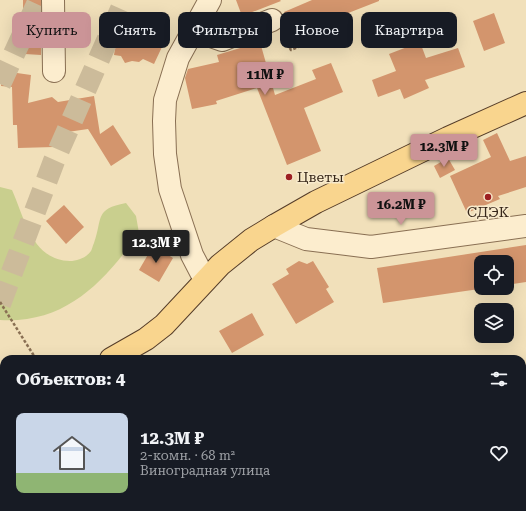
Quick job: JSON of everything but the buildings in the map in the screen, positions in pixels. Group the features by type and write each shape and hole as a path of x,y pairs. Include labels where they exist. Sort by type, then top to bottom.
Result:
{"main road":[{"path":"118,355 146,339 164,325 204,280 233,254 274,226 344,188 448,138 526,103"}],"street":[{"path":"53,0 54,71"},
{"path":"204,12 210,0"},
{"path":"184,48 178,58 165,100 165,154 170,188 192,255 204,280"},
{"path":"274,226 306,239 372,247 526,226"}],"path":[{"path":"291,50 296,48"},
{"path":"0,302 33,355"}],"green space":[{"path":"0,187 12,190 26,225 38,246 47,254 57,259 70,261 76,260 81,259 89,253 97,234 101,216 109,208 116,205 126,203 136,216 139,233 112,268 97,283 64,307 45,315 23,319 0,320"}],"tunnel":[{"path":"0,84 39,0"},
{"path":"0,304 54,161 125,0"}],"place":[{"name":"Цветы","path":"289,177"},
{"name":"СДЭК","path":"488,197"}]}
